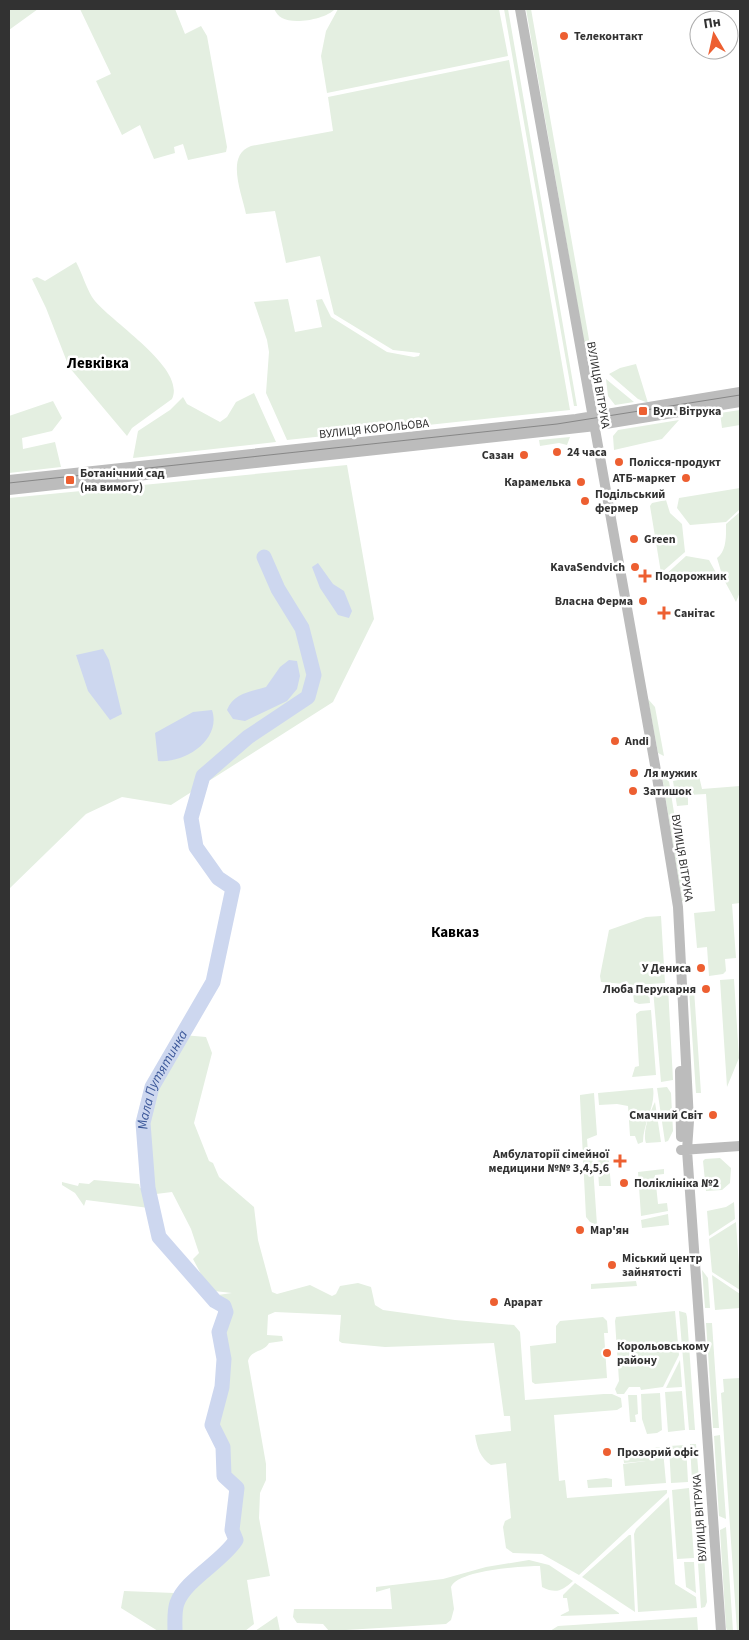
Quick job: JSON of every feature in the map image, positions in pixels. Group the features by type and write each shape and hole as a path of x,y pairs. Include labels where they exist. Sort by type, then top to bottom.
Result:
{"main road":[{"name":"ВУЛИЦЯ ВІТРУКА","path":"514,9 653,756 678,907 689,1121 684,1150 715,1631"},
{"name":"ВУЛИЦЯ ВІТРУКА","path":"520,9 590,421"},
{"name":"ВУЛИЦЯ КОРОЛЬОВА","path":"9,480 590,421 740,392"},
{"name":"ВУЛИЦЯ КОРОЛЬОВА","path":"9,490 740,402"},
{"path":"684,1150 740,1146"},
{"name":"ВУЛИЦЯ ВІТРУКА","path":"684,1150 721,1631"}],"green space":[{"path":"9,9 38,9 9,30"},
{"path":"80,9 175,9 185,34 201,26 207,36 227,147 226,152 188,160 183,144 174,147 175,153 154,159 140,125 122,135 96,81 111,74"},
{"path":"274,9 335,9 325,16 310,20 294,21 281,17"},
{"path":"338,9 499,9 508,56 327,93 321,56 326,31"},
{"path":"504,9 508,9 577,406 574,406"},
{"path":"526,9 531,9 590,345 584,343"},
{"path":"509,60 570,410 287,440 266,393 269,352 267,340 254,302 288,299 295,332 322,327 316,300 322,299 331,317 387,352 414,357 419,356 420,353 393,350 334,314 320,256 286,263 275,211 246,214 237,176 237,166 243,151 251,146 333,131 328,97"},
{"path":"76,262 92,297 100,307 157,359 168,373 173,386 172,399 132,428 127,436 69,367 46,308 32,279 37,277 45,281"},
{"path":"636,364 648,403 638,399 609,374 620,368"},
{"path":"606,379 634,402 615,405 608,396"},
{"path":"254,393 276,442 133,458 138,431 170,410 183,397 187,404 220,422 227,417 236,402"},
{"path":"53,401 62,418 52,431 22,438 23,449 55,442 61,467 9,473 9,416"},
{"path":"740,410 740,425 722,428 720,413"},
{"path":"679,420 662,439 614,450 613,436 618,430"},
{"path":"570,437 567,445 559,443 540,446 539,440"},
{"path":"347,465 374,619 333,702 171,805 122,797 86,814 9,889 9,498"},
{"path":"740,488 740,509 726,522 690,525 677,508 679,498"},
{"path":"666,500 670,513 682,524 685,552 661,573 650,506 652,503"},
{"path":"740,512 740,592 736,602 723,578 717,558 723,551 726,538 726,524"},
{"path":"686,556 709,560 720,580 662,581 662,578"},
{"path":"648,699 655,707 664,756 658,753"},
{"path":"668,775 688,900 682,901 662,776"},
{"path":"699,776 702,789 740,786 740,903 732,904 736,958 725,959 726,971 723,974 709,976 707,947 697,948 694,913 715,911 706,794 688,795 688,805 677,806 673,781"},
{"path":"661,916 665,983 635,985 601,982 600,976 609,930 646,917"},
{"path":"734,979 739,1058 727,1087 720,980"},
{"path":"668,987 673,1080 661,1082 653,989"},
{"path":"649,989 650,1003 639,1004 634,1002 633,993"},
{"path":"689,989 694,989 701,1093 696,1093"},
{"path":"651,1010 656,1075 632,1077 635,1067 639,1066 636,1014 640,1011"},
{"path":"183,1035 206,1037 212,1053 194,1123 209,1161 213,1163 219,1177 254,1207 258,1240 272,1292 277,1294 310,1285 332,1296 336,1294 340,1286 358,1283 371,1287 375,1305 383,1310 455,1320 514,1325 520,1332 525,1400 604,1394 612,1394 621,1398 622,1407 617,1410 554,1415 559,1481 565,1480 567,1498 667,1490 667,1493 579,1575 542,1554 513,1553 506,1548 503,1527 505,1521 511,1518 506,1463 491,1465 487,1462 480,1452 475,1435 511,1431 510,1416 504,1416 494,1343 385,1347 342,1343 339,1341 341,1315 275,1312 268,1315 267,1335 282,1336 283,1341 269,1343 252,1355 248,1361 266,1464 266,1480 260,1493 259,1518 270,1576 247,1580 254,1624 245,1631 158,1631 121,1608 124,1591 174,1593 170,1602 178,1609 192,1587 237,1550 243,1540 237,1528 242,1489 229,1474 227,1439 215,1423 225,1400 229,1356 223,1332 231,1317 228,1305 218,1295 232,1293 214,1291 202,1276 193,1259 199,1253 191,1229 172,1192 156,1194 157,1202 148,1204 149,1208 86,1200 84,1206 75,1193 62,1185 62,1182 78,1186 79,1183 89,1184 94,1180 139,1184 140,1188 153,1191 147,1127 153,1092 160,1086"},
{"path":"667,1087 671,1093 673,1131 668,1141 665,1142 657,1088"},
{"path":"653,1088 653,1101 643,1142 638,1144 635,1136 630,1136 628,1106 617,1104 599,1105 598,1093"},
{"path":"594,1093 597,1135 587,1139 588,1152 592,1152 597,1225 590,1222 586,1217 580,1098 580,1095"},
{"path":"655,1102 661,1142 646,1143 646,1128"},
{"path":"608,1151 611,1186 599,1186 597,1152"},
{"path":"720,1158 731,1168 730,1183 722,1190 706,1191 703,1161 705,1159"},
{"path":"664,1169 664,1174 655,1175 658,1204 667,1203 668,1211 641,1216 638,1172"},
{"path":"734,1202 735,1219 709,1236 707,1211 726,1207"},
{"path":"668,1214 669,1225 642,1228 641,1220"},
{"path":"736,1222 740,1290 712,1272 709,1239"},
{"path":"702,1270 708,1278 710,1308 705,1308"},
{"path":"712,1275 740,1294 740,1308 715,1310"},
{"path":"636,1281 637,1286 591,1289 591,1284"},
{"path":"675,1311 679,1355 663,1387 641,1390 640,1387 629,1387 624,1394 617,1394 615,1389 619,1381 616,1317"},
{"path":"679,1311 686,1313 687,1317 695,1430 689,1430"},
{"path":"603,1317 607,1321 608,1333 604,1333 607,1378 535,1384 532,1382 530,1346 556,1343 556,1326 560,1321"},
{"path":"706,1323 712,1323 719,1428 713,1428"},
{"path":"680,1360 682,1387 666,1388"},
{"path":"740,1378 740,1631 737,1631 721,1393 724,1392 723,1379"},
{"path":"682,1391 685,1430 668,1432 665,1392"},
{"path":"660,1393 662,1430 657,1433 647,1434 642,1419 641,1394"},
{"path":"628,1395 637,1395 638,1414 635,1415 636,1422 630,1422"},
{"path":"720,1435 726,1519 719,1516 714,1436"},
{"path":"690,1444 696,1444 699,1479 692,1481"},
{"path":"686,1445 688,1482 671,1483 669,1446"},
{"path":"659,1447 663,1450 666,1483 625,1486 623,1464 646,1461 624,1463 623,1454 649,1452"},
{"path":"612,1479 612,1487 588,1488 587,1480"},
{"path":"689,1488 694,1558 677,1559 672,1490"},
{"path":"693,1488 700,1488 707,1602 705,1607 701,1608"},
{"path":"669,1497 675,1584 696,1597 697,1608 638,1612 634,1534 636,1529"},
{"path":"726,1527 733,1631 727,1631 726,1627 720,1530"},
{"path":"631,1535 635,1612 582,1577"},
{"path":"529,1560 549,1565 573,1581 555,1591 542,1587 540,1566 492,1570 465,1577 456,1581 451,1587 454,1609 451,1620 446,1624 329,1631 323,1624 297,1623 293,1617 294,1609 392,1609 390,1588 376,1592 376,1587 443,1579 486,1567"},
{"path":"684,1562 694,1562 696,1593 686,1587"},
{"path":"575,1583 619,1614 559,1616 569,1611 567,1598 563,1598 563,1595"},
{"path":"277,1616 280,1631 255,1631"},
{"path":"697,1617 698,1631 550,1631 558,1626"}],"water":[{"path":"318,563 333,584 344,591 352,611 349,618 338,615 320,588 312,567"},
{"path":"103,649 109,660 122,714 110,720 88,691 76,655"},
{"path":"289,660 297,661 300,676 297,689 287,701 245,721 233,719 227,710 230,704 243,694 266,687 280,667"},
{"path":"212,710 214,721 211,731 198,748 179,759 158,761 155,733 193,712"}],"waterway":[{"name":"Мала Путятинка","path":"175,1631 175,1610 181,1595 236,1540 232,1530 237,1488 224,1476 223,1447 212,1425 222,1387 224,1359 219,1332 226,1312 224,1306 215,1301 159,1237 148,1188 143,1123 152,1087 213,982 233,888 218,878 196,847 191,818 203,776 248,737 308,697 314,675 302,628 278,589 264,557"}],"tram line":[{"path":"9,483 557,424 740,395"}],"place":[{"name":"Телеконтакт","path":"564,36"},
{"name":"Вул. Вітрука","path":"643,411"},
{"name":"24 часа","path":"557,452"},
{"name":"Сазан","path":"524,455"},
{"name":"Полісся-продукт","path":"619,462"},
{"name":"АТБ-маркет","path":"686,478"},
{"name":"Ботанічний сад (на вимогу)","path":"70,480"},
{"name":"Карамелька","path":"581,482"},
{"name":"Подільський фермер","path":"585,501"},
{"name":"Green","path":"634,539"},
{"name":"KavaSendvich","path":"635,567"},
{"name":"Подорожник","path":"645,576"},
{"name":"Власна Ферма","path":"643,601"},
{"name":"Санітас","path":"664,613"},
{"name":"Andi","path":"615,741"},
{"name":"Ля мужик","path":"634,773"},
{"name":"Затишок","path":"633,791"},
{"name":"У Дениса","path":"701,968"},
{"name":"Люба Перукарня","path":"706,989"},
{"name":"Смачний Світ","path":"713,1115"},
{"name":"Амбулаторії сімейної медицини №№ 3,4,5,6","path":"620,1161"},
{"name":"Поліклініка №2","path":"624,1183"},
{"name":"Мар'ян","path":"580,1230"},
{"name":"Міський центр зайнятості","path":"612,1265"},
{"name":"Арарат","path":"494,1302"},
{"name":"Корольовському району","path":"607,1353"},
{"name":"Прозорий офіс","path":"607,1452"}],"district":[{"name":"Левківка","path":"98,363"},
{"name":"Кавказ","path":"455,932"}]}
